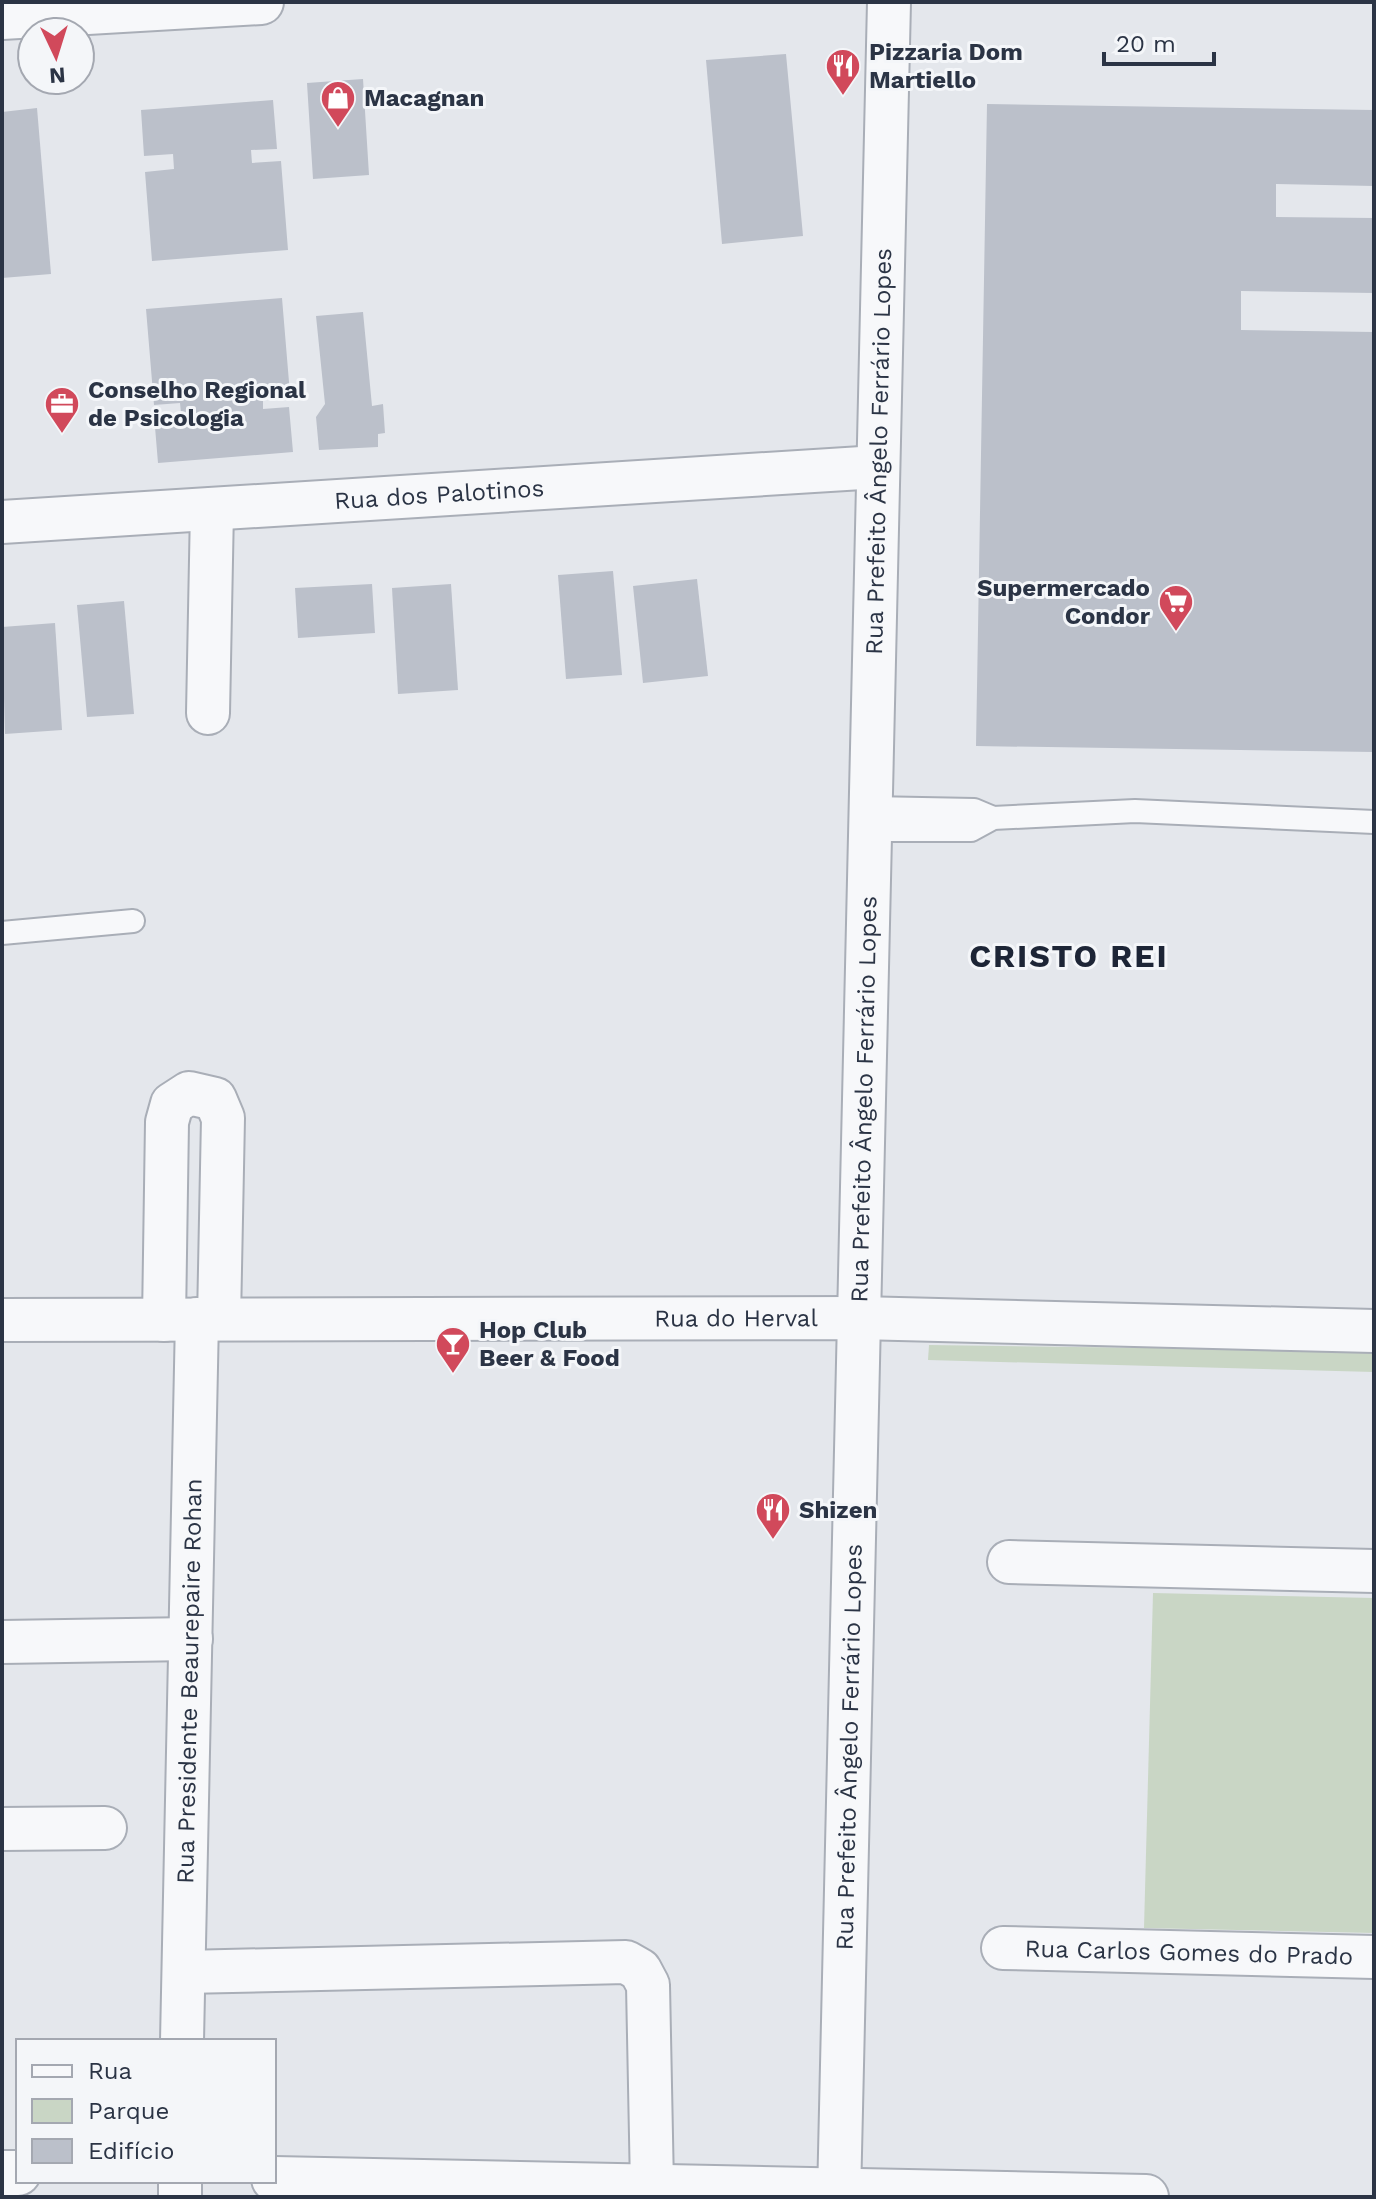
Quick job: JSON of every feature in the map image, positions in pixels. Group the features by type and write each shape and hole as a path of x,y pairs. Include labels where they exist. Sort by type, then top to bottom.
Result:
{"street":[{"path":"2,17 261,2"},
{"name":"Rua Prefeito Ângelo Ferrário Lopes","path":"840,2194 889,2"},
{"name":"Rua dos Palotinos","path":"2,522 878,467"},
{"path":"208,713 212,509"},
{"name":"Rua do Herval","path":"2,1320 859,1318 1374,1331"},
{"name":"Rua Presidente Beaurepaire Rohan","path":"182,2039 191,1639 193,1319"},
{"path":"1009,1562 1374,1571"},
{"path":"2,1642 191,1639"},
{"path":"2,1829 105,1828"},
{"name":"Rua Carlos Gomes do Prado","path":"1003,1948 1374,1957"},
{"path":"184,1972 626,1962 640,1970 648,1985 652,2186"},
{"path":"276,2179 652,2186 840,2194 1146,2197"}],"lane":[{"path":"870,819 974,810 993,818 1135,811 1374,822"},
{"path":"2,933 133,921"}],"green space":[{"path":"929,1345 1374,1351 1374,1372 928,1360"},
{"path":"1153,1593 1374,1598 1374,1933 1144,1928"}],"building":[{"path":"786,54 803,236 722,244 706,60"},
{"name":"Macagnan","path":"363,79 369,175 313,179 307,83"},
{"path":"273,100 277,149 251,150 252,163 281,161 288,250 152,261 145,172 174,169 173,154 144,156 141,110"},
{"path":"987,104 1374,110 1374,186 1276,184 1276,217 1374,218 1374,293 1241,291 1241,330 1374,332 1374,752 976,746"},
{"path":"37,108 51,274 2,278 2,112"},
{"path":"282,298 290,394 263,396 263,409 289,407 293,452 158,463 154,415 181,413 180,403 154,405 146,309"},
{"path":"363,312 372,406 383,404 385,433 378,434 378,447 319,450 316,417 325,404 316,316"},
{"path":"613,571 622,675 566,679 558,575"},
{"path":"697,579 708,676 643,683 633,586"},
{"path":"372,584 375,633 298,638 295,588"},
{"path":"451,584 458,690 398,694 392,588"},
{"path":"124,601 134,714 87,717 77,605"},
{"path":"55,623 62,730 5,734 2,627"}],"place":[{"name":"Pizzaria Dom Martiello","path":"843,97"},
{"name":"Macagnan","path":"338,129"},
{"name":"Conselho Regional de Psicologia","path":"62,435"},
{"name":"Supermercado Condor","path":"1176,633"},
{"name":"Hop Club Beer & Food","path":"453,1375"},
{"name":"Shizen","path":"773,1541"}],"district":[{"name":"CRISTO REI","path":"1069,956"}]}
